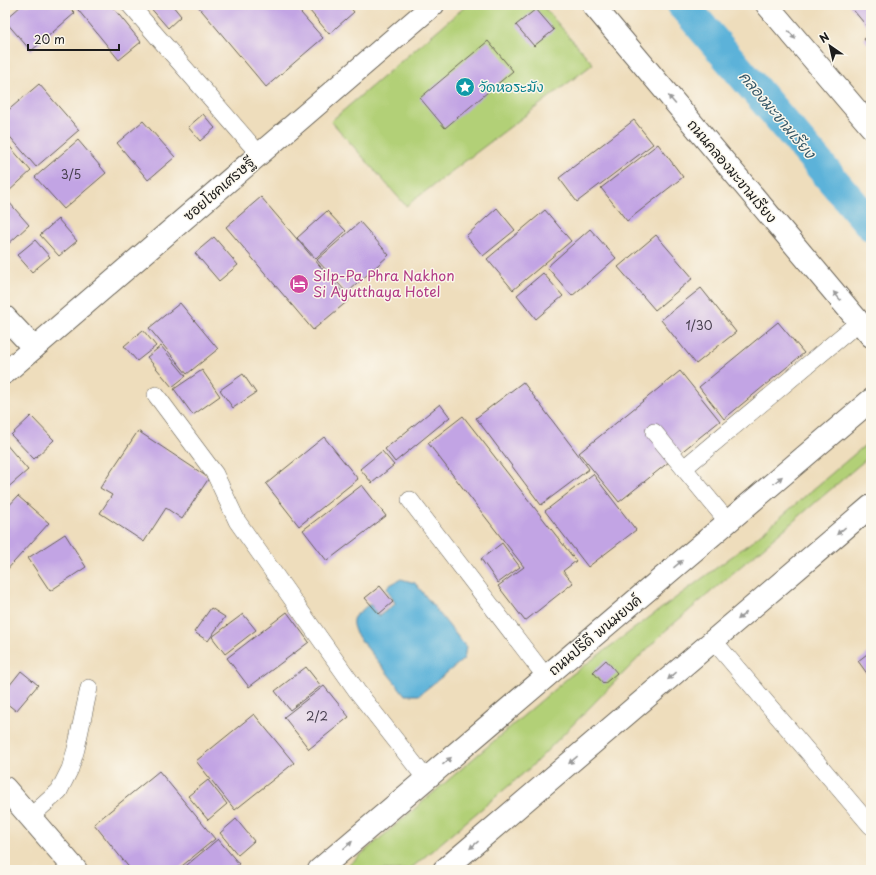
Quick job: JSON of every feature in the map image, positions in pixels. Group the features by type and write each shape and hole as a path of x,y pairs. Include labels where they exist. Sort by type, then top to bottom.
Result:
{"street":[{"name":"ซอยโชคเศรษฐี","path":"5,373 433,5"},
{"name":"ถนนคลองมะขามเรียง","path":"593,5 865,329"},
{"path":"767,5 871,127"},
{"path":"5,318 34,348"},
{"name":"ถนนปรีดี พนมยงค์","path":"318,870 871,400"},
{"path":"444,870 871,506"},
{"path":"5,788 76,870"}],"lane":[{"path":"130,5 259,154"},
{"path":"684,468 865,329"},
{"path":"156,395 215,474 237,521 357,691 426,779"},
{"path":"654,432 728,522"},
{"path":"410,500 546,677"},
{"path":"713,640 871,826"},
{"path":"30,817 59,791 70,769 76,749 89,688"}],"green space":[{"path":"467,5 542,5 593,64 406,206 331,121"},
{"path":"871,440 871,455 664,632 531,767 409,870 343,870 570,676 750,543"}],"water":[{"path":"401,579 415,583 466,647 464,659 419,695 405,695 356,634 353,623 354,617 368,605 371,605 379,616 395,604 387,589 388,586"}],"building":[{"path":"22,5 67,5 75,13 31,51 5,21"},
{"path":"74,5 111,5 141,42 119,60"},
{"path":"148,5 172,5 181,16 168,28"},
{"path":"197,5 294,5 323,38 266,87"},
{"path":"305,5 348,5 354,12 329,34"},
{"path":"849,5 871,5 871,28 869,29"},
{"path":"536,9 554,30 534,46 516,25"},
{"path":"871,34 871,48 864,39"},
{"path":"488,41 513,71 445,128 420,98"},
{"path":"39,84 79,130 36,167 5,131 5,113"},
{"path":"203,114 215,128 200,141 188,127"},
{"path":"634,120 653,144 577,202 559,178"},
{"path":"143,121 175,157 148,180 117,143"},
{"path":"78,140 106,173 64,209 35,177"},
{"path":"5,141 31,171 7,193 5,190"},
{"path":"658,144 683,177 627,221 601,188"},
{"path":"261,197 349,300 313,330 226,227"},
{"path":"8,201 29,225 5,247 5,203"},
{"path":"497,208 515,230 483,256 466,236"},
{"path":"545,210 571,241 513,290 487,259"},
{"path":"327,211 346,231 316,259 297,238"},
{"path":"58,219 77,241 59,256 40,235"},
{"path":"360,222 389,255 347,293 317,260"},
{"path":"590,229 616,258 572,296 547,267"},
{"path":"656,235 693,278 655,310 618,267"},
{"path":"214,237 238,265 219,281 195,253"},
{"path":"35,240 50,257 32,272 17,255"},
{"path":"543,273 563,296 536,319 517,295"},
{"path":"701,288 736,332 696,364 661,320"},
{"path":"180,303 218,349 187,374 149,328"},
{"path":"778,322 804,353 724,419 699,387"},
{"path":"143,330 156,346 137,361 124,346"},
{"path":"161,346 186,376 172,387 147,357"},
{"path":"202,370 220,396 193,415 174,389"},
{"path":"680,371 720,421 619,502 579,453"},
{"path":"243,374 256,393 233,408 220,390"},
{"path":"523,382 589,469 541,505 476,418"},
{"path":"440,404 450,417 395,462 385,449"},
{"path":"31,416 54,440 34,459 11,435"},
{"path":"463,416 576,561 563,571 573,583 525,621 498,586 524,567 428,443"},
{"path":"138,431 209,478 182,519 166,508 144,542 100,513 112,495 100,488"},
{"path":"324,437 358,479 299,526 266,484"},
{"path":"5,443 28,470 5,490"},
{"path":"382,451 394,465 372,483 360,469"},
{"path":"593,474 636,530 588,567 545,511"},
{"path":"362,485 386,516 327,561 303,530"},
{"path":"18,496 49,523 5,572 5,510"},
{"path":"65,534 86,567 50,591 28,558"},
{"path":"502,543 520,567 498,583 481,559"},
{"path":"380,586 393,602 379,614 365,598"},
{"path":"211,608 225,617 208,641 194,632"},
{"path":"287,612 309,642 249,687 227,658"},
{"path":"243,614 256,630 225,654 212,637"},
{"path":"871,651 871,679 858,661"},
{"path":"606,660 617,673 604,684 593,672"},
{"path":"306,667 321,686 290,710 275,691"},
{"path":"21,671 38,685 16,711 5,702 5,691"},
{"path":"324,686 349,717 309,749 284,717"},
{"path":"254,714 294,763 235,810 196,761"},
{"path":"159,771 215,839 177,870 131,870 94,824"},
{"path":"208,780 227,804 208,820 188,796"},
{"path":"236,819 254,841 238,855 220,833"},
{"path":"218,839 239,864 231,870 181,870"}],"waterway":[{"name":"คลองมะขามเรียง","path":"683,5 871,225"}],"place":[{"name":"วัดหอระฆัง","path":"465,87"},
{"name":"Silp-Pa Phra Nakhon Si Ayutthaya Hotel","path":"299,284"}]}
